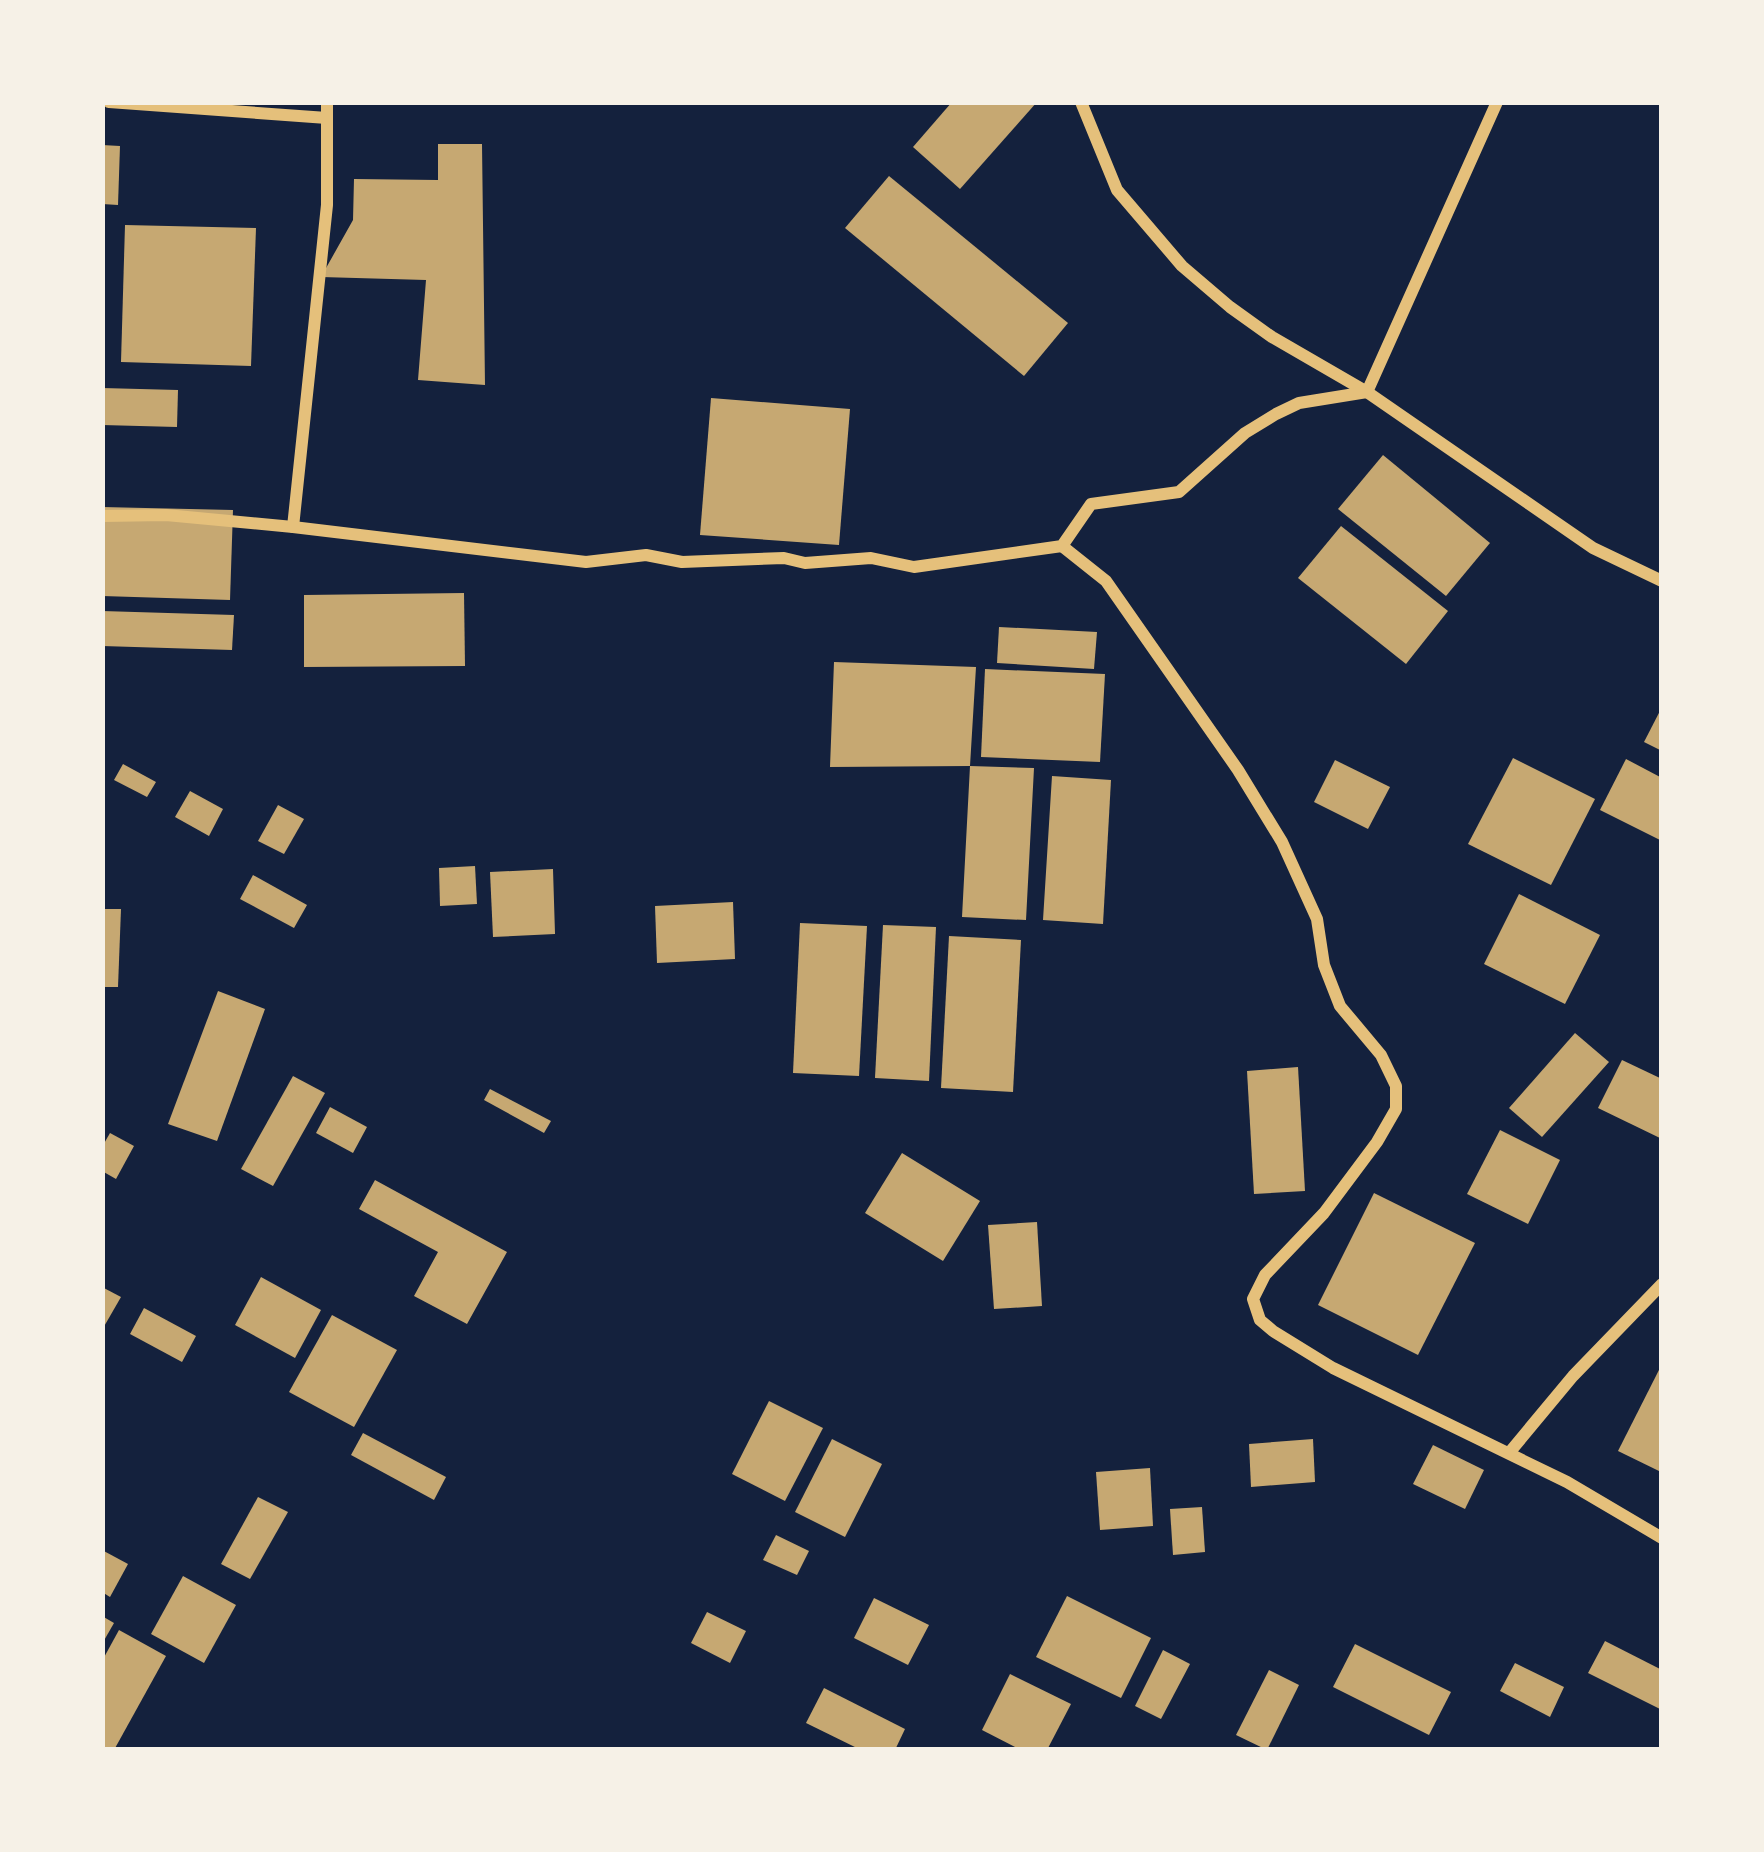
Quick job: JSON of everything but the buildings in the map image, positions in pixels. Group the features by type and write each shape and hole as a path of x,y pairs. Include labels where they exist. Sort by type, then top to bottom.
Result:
{"street":[{"path":"109,102 327,118"},
{"path":"293,527 328,205 327,102"},
{"path":"1081,102 1117,190 1181,266 1272,337 1367,392 1593,548 1662,581"},
{"path":"1367,392 1497,102"},
{"path":"1062,546 1091,504 1179,492 1246,433 1276,414 1299,404 1367,392"},
{"path":"102,517 166,515 586,562 646,555 682,562 784,558 805,563 871,558 914,567 1062,546 1106,581 1238,770 1282,842 1317,920 1324,965 1340,1006 1381,1054 1396,1086 1396,1108 1377,1142 1324,1213 1264,1275 1253,1299 1260,1320 1333,1368 1567,1482 1662,1538"},
{"path":"1509,1454 1574,1376 1662,1285"}]}
